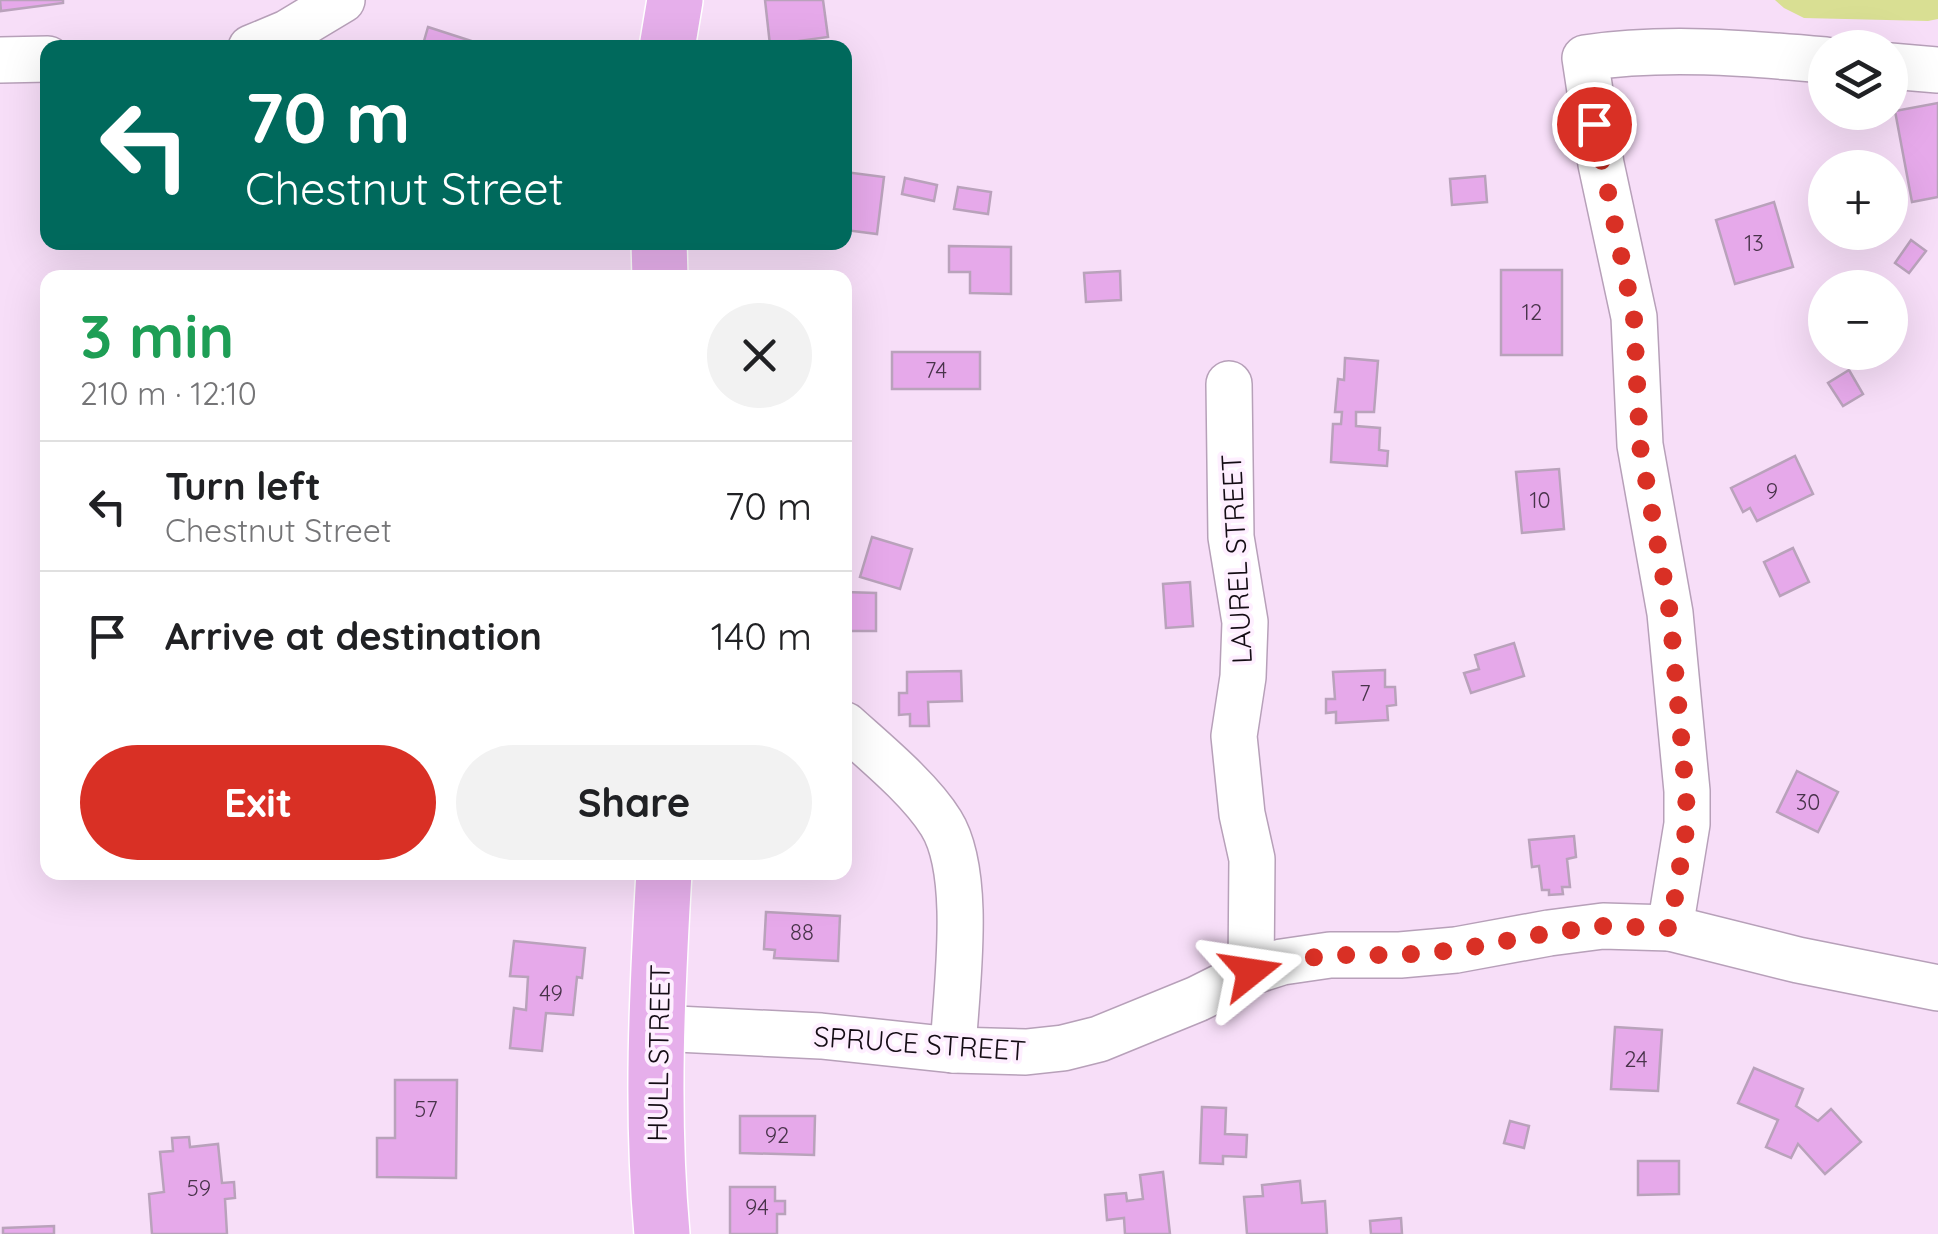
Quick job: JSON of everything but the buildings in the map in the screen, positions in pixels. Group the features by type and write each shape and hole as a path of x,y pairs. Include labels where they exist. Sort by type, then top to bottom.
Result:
{"main road":[{"path":"667,40 674,0"},
{"name":"HULL STREET","path":"662,1234 655,1143 664,880"}],"street":[{"path":"271,40 342,0"},
{"path":"1670,928 1687,824 1670,613 1640,446 1634,318 1601,164 1585,58 1677,51 1808,59"},
{"path":"0,60 40,58"},
{"path":"1908,68 1938,70"},
{"name":"LAUREL STREET","path":"1229,384 1232,537 1246,622 1234,736 1242,814 1252,859 1251,972"},
{"path":"852,732 927,803 944,827 952,850 960,912 953,1050"},
{"name":"SPRUCE STREET","path":"656,1028 1026,1052 1099,1039 1282,962 1330,955 1456,950 1603,926 1670,928 1798,960 1938,988"}],"green space":[{"path":"1775,0 1938,0 1938,19 1804,18"}],"route":[{"path":"1251,972 1282,962 1330,955 1456,950 1603,926 1670,928 1687,824 1670,613 1640,446 1634,318 1594,124"}]}
